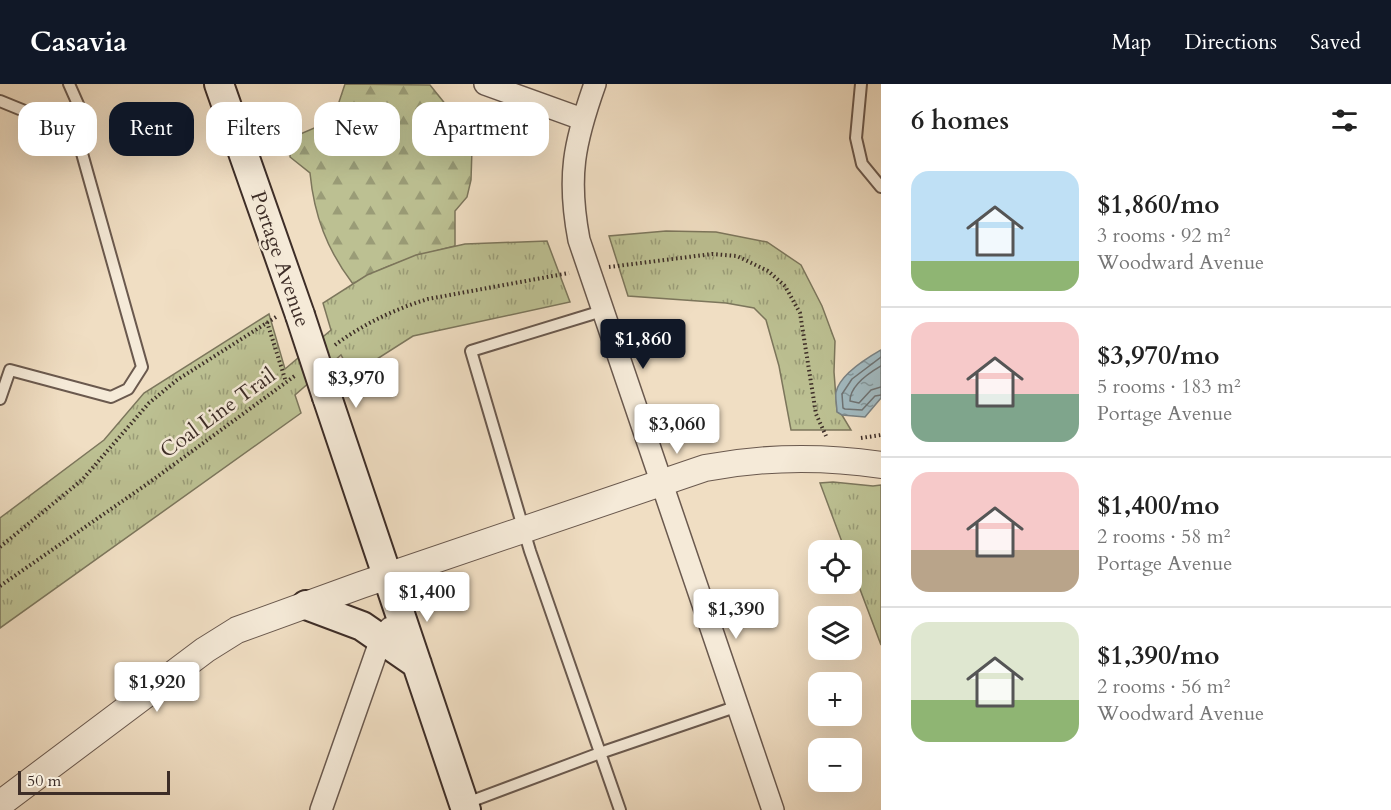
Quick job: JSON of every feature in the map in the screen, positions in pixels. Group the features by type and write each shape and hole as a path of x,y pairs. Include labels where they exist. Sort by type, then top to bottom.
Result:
{"main road":[{"name":"Portage Avenue","path":"219,84 299,312 465,807"},
{"path":"306,605 362,626 417,664"}],"street":[{"path":"485,84 582,119"},
{"path":"595,84 577,137 572,192 579,240 773,810"},
{"path":"0,804 205,650 237,630 705,468 775,459 848,460 881,465"},
{"path":"321,810 381,639 399,615"}],"lane":[{"path":"69,84 77,102"},
{"path":"861,84 856,138 862,164 881,187"},
{"path":"0,101 76,132 142,367 128,389 111,397 10,370 0,399"},
{"path":"602,311 471,351 524,530 620,810"},
{"path":"465,807 600,753 738,706"}],"path":[{"path":"330,349 365,325 407,305 428,299 588,270 712,254 737,256 768,271 785,286 800,313 816,414 826,436"},
{"path":"0,547 82,480 148,403 177,380 277,316 299,312"},
{"path":"267,322 286,382"},
{"name":"Coal Line Trail","path":"0,586 150,482 297,373"}],"green space":[{"path":"345,84 430,85 444,102 412,102 412,156 472,156 471,180 467,197 455,211 455,246 402,261 353,284 323,232 310,173 290,156 302,156 302,133 314,128 314,156 400,156 400,102 339,102"},
{"path":"666,231 716,232 767,242 801,265 822,306 835,341 834,372 837,411 851,430 791,430 779,366 766,320 754,308 726,303 628,296 609,236"},
{"path":"547,241 570,302 413,336 352,375 341,355 295,395 301,413 0,628 0,518 104,440 144,393 269,314 285,369 331,330 323,303 367,275 416,255 465,244"},
{"path":"820,483 881,485 881,645 862,594 862,540 841,540"}],"water":[{"path":"881,350 881,398 865,417 842,415 837,412 836,392 843,379"}]}
